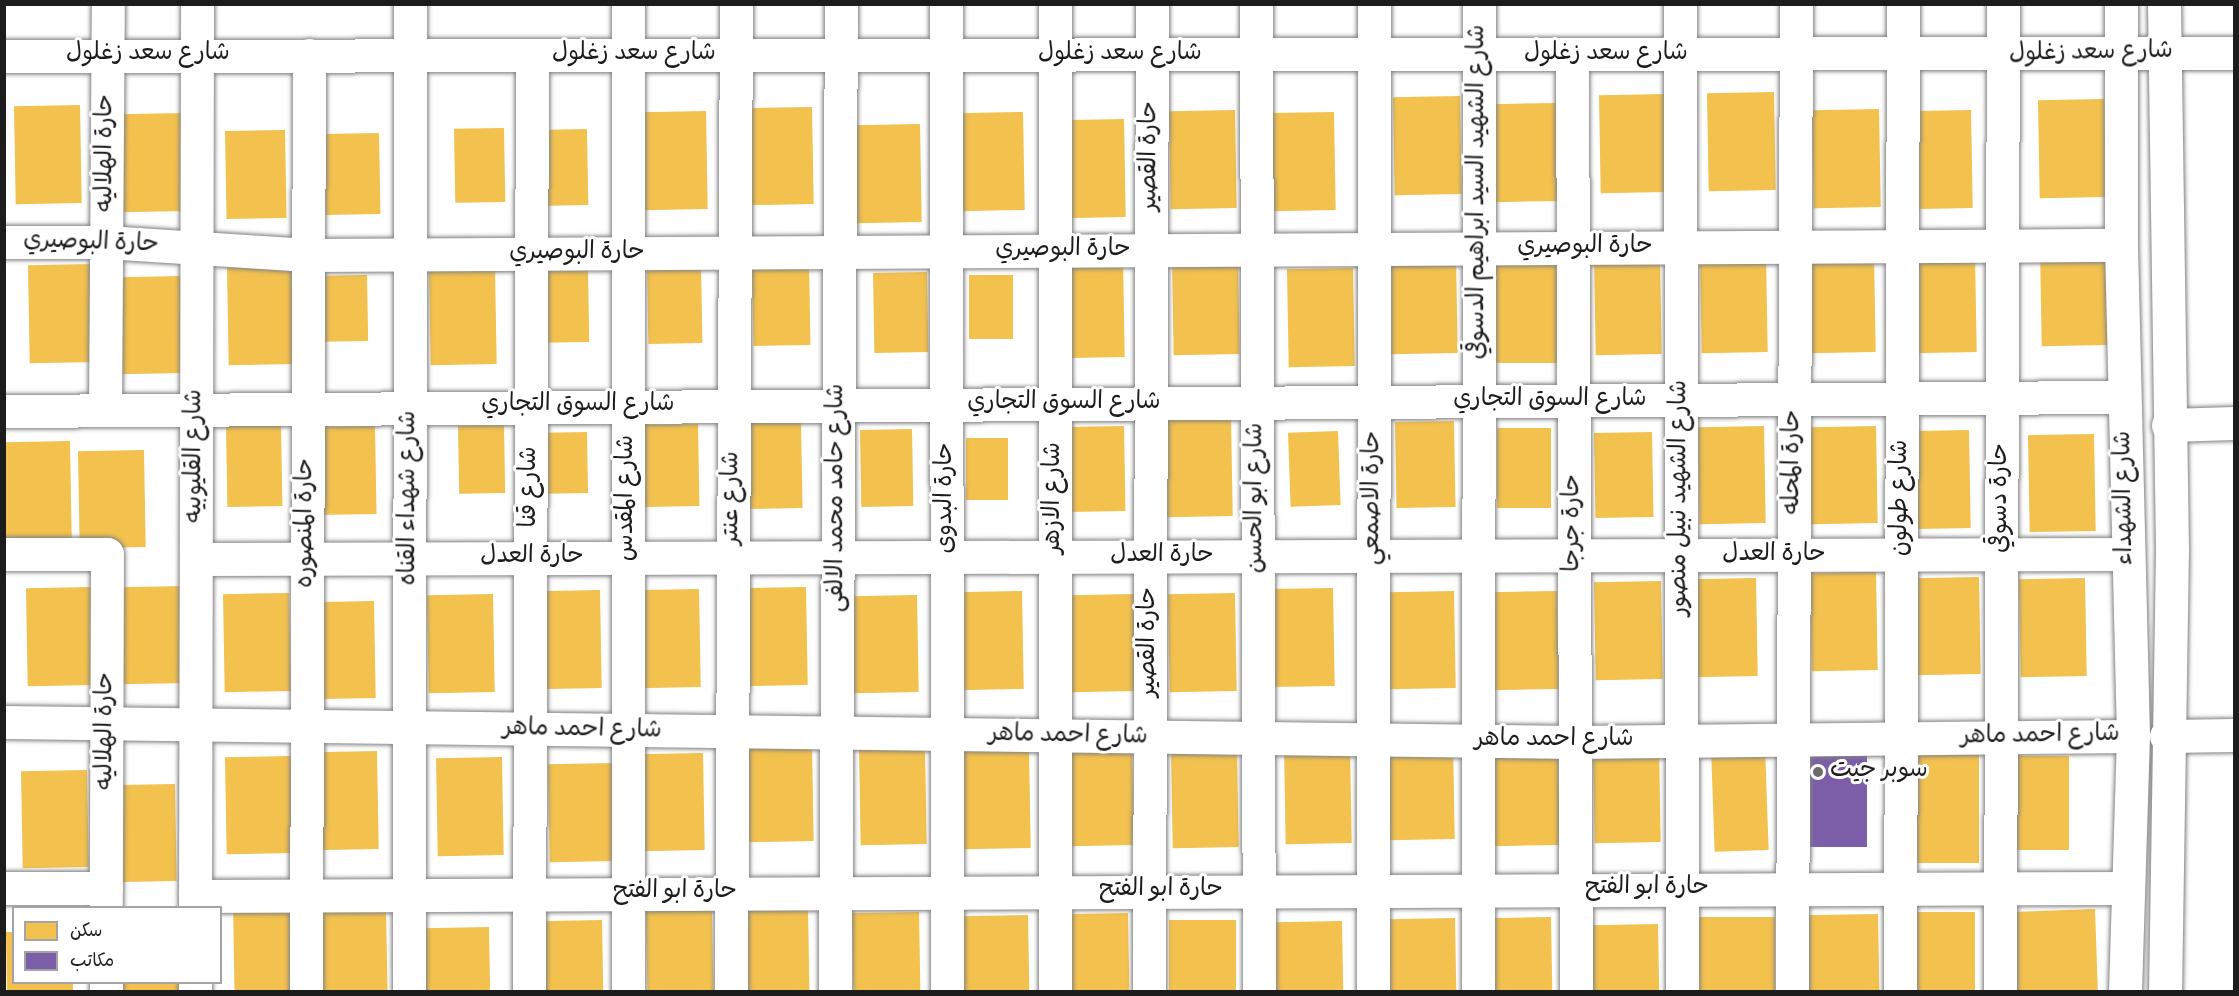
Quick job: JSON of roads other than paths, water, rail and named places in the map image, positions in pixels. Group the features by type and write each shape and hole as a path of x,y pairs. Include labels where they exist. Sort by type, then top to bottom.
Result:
{"main road":[{"name":"حارة الهلاليه","path":"105,410 108,4"},
{"name":"شارع القليوبيه","path":"195,902 197,4"},
{"name":"شارع شهداء القناه","path":"409,992 410,4"},
{"name":"شارع المقدس","path":"628,4 628,992"},
{"name":"شارع عنتر","path":"731,992 736,4"},
{"name":"شارع حامد محمد الالفى","path":"834,992 841,4"},
{"name":"حارة البدوى","path":"946,4 947,992"},
{"name":"شارع الازهر","path":"1055,4 1055,992"},
{"name":"حارة القصير","path":"1149,992 1152,4"},
{"name":"شارع ابو الحسن","path":"1256,4 1259,992"},
{"name":"حارة الاصمعي","path":"1373,992 1374,4"},
{"name":"شارع الشهيد السيد ابراهيم الدسوقي","path":"1478,992 1479,4"},
{"name":"شارع الشهيد نبيل منصور","path":"1680,4 1682,992"},
{"name":"حارة المحله","path":"1792,992 1796,4"},
{"name":"شارع طولون","path":"1900,992 1903,4"},
{"name":"حارة دسوقي","path":"2000,992 2003,4"},
{"name":"شارع الشهداء","path":"2121,4 2121,245 2133,736 2125,992"},
{"name":"شارع الشهداء","path":"2164,4 2168,425 2172,549 2166,736 2165,992"},
{"name":"شارع سعد زغلول","path":"4,56 197,54 2003,56 2120,52 2235,53"},
{"name":"حارة المنصوره","path":"306,992 309,54"},
{"name":"شارع قنا","path":"529,992 532,55"},
{"name":"حارة جرجا","path":"1572,55 1576,992"},
{"name":"حارة البوصيري","path":"4,242 106,242 308,255 2121,245"},
{"name":"شارع السوق التجاري","path":"4,411 2124,397"},
{"path":"2168,425 2235,423"},
{"name":"حارة الهلاليه","path":"4,554 107,554 106,898"},
{"name":"حارة العدل","path":"196,559 2128,554"},
{"name":"شارع احمد ماهر","path":"4,722 106,722 196,727 307,729 1575,742 2133,736"},
{"path":"2166,736 2235,735"},
{"path":"4,888 106,898"},
{"name":"حارة ابو الفتح","path":"195,902 307,895 409,894 2127,888"}],"place":[{"name":"سوبر جيت","path":"1818,772"}]}
